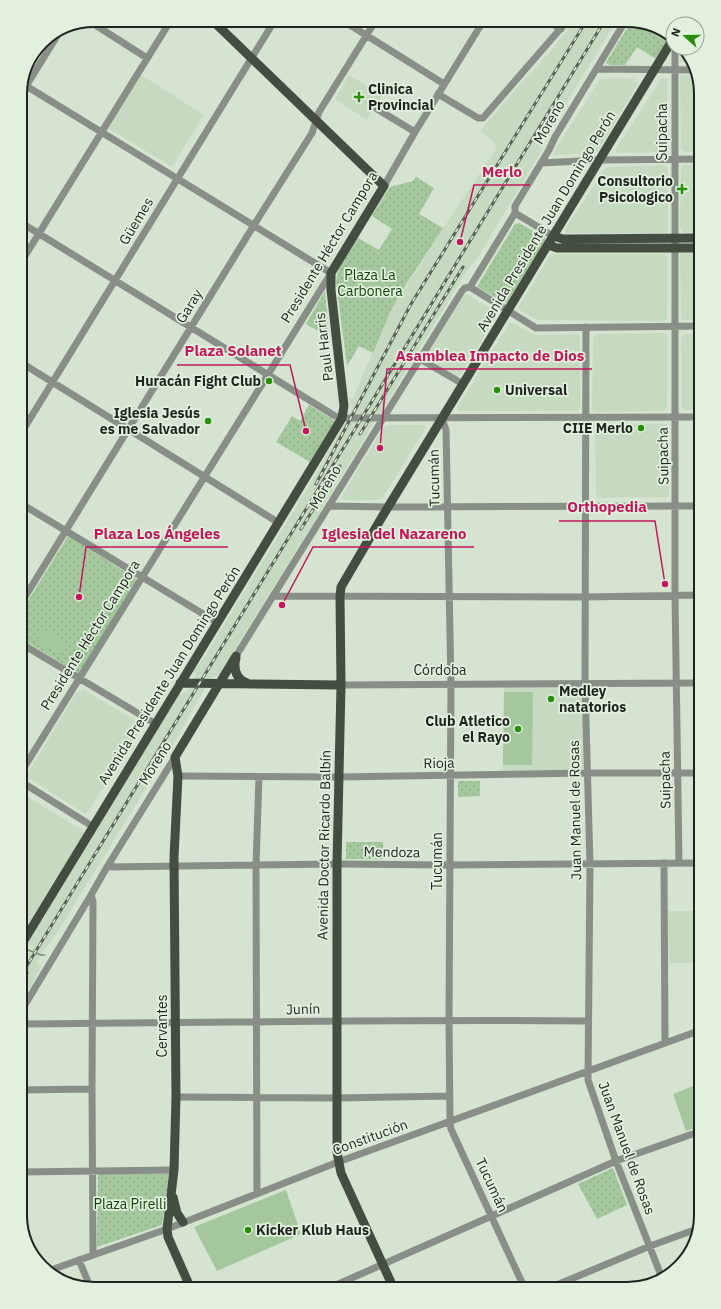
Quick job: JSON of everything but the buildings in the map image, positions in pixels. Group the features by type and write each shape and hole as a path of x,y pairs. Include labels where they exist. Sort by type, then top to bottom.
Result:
{"main road":[{"path":"219,27 384,186"},
{"name":"Avenida Presidente Juan Domingo Perón","path":"442,418 665,53"},
{"name":"Presidente Héctor Campora","path":"331,273 384,186"},
{"path":"553,236 563,239 694,238"},
{"path":"548,245 557,248 694,248"},
{"name":"Paul Harris","path":"331,273 331,290 344,406 342,418"},
{"name":"Avenida Presidente Juan Domingo Perón","path":"27,935 342,418"},
{"name":"Avenida Doctor Ricardo Balbín","path":"391,1282 341,1173 338,1162 337,864 341,685 340,596 344,581 442,418"},
{"path":"236,656 234,666 236,674 241,681 248,684"},
{"name":"Moreno","path":"175,757 236,656"},
{"name":"Córdoba","path":"180,683 341,685"},
{"name":"Cervantes","path":"175,757 178,776 174,866 176,1097 174,1170 167,1229 168,1237 188,1282"},
{"path":"172,1190 177,1213 184,1222"}],"street":[{"path":"98,27 147,58"},
{"path":"27,253 167,27"},
{"name":"Güemes","path":"27,424 271,27"},
{"path":"353,27 444,84"},
{"name":"Garay","path":"27,593 312,133 319,112 372,27"},
{"name":"Presidente Héctor Campora","path":"384,186 415,132 480,27"},
{"path":"438,94 478,118 483,118 561,29 558,27"},
{"name":"Moreno","path":"236,656 462,291 465,288 470,287 515,213 515,206 562,125 622,27"},
{"path":"29,78 53,42"},
{"name":"Suipacha","path":"675,56 675,417 679,863"},
{"path":"597,69 690,70"},
{"path":"27,87 331,273"},
{"path":"378,109 415,132"},
{"path":"541,163 600,160 694,159"},
{"path":"515,213 553,236"},
{"path":"27,226 334,416 342,418 694,417"},
{"name":"Presidente Héctor Campora","path":"27,763 331,273"},
{"path":"470,287 536,328 694,326"},
{"name":"Juan Manuel de Rosas","path":"586,327 585,685 590,864 588,1080 616,1161 660,1273"},
{"path":"420,359 463,384"},
{"path":"27,366 279,523"},
{"name":"Tucumán","path":"442,418 446,430 451,684 449,1020 450,1122 451,1129 522,1282"},
{"path":"330,506 694,506"},
{"path":"27,507 218,623"},
{"path":"274,596 585,597 694,595"},
{"path":"27,647 156,724"},
{"name":"Córdoba","path":"341,685 694,684"},
{"name":"Moreno","path":"27,1001 91,895 106,867 175,757"},
{"name":"Rioja","path":"178,776 339,777 694,773"},
{"path":"257,1194 256,865 259,777"},
{"path":"27,785 92,826"},
{"path":"664,863 664,1043"},
{"name":"Mendoza","path":"106,867 337,864 450,866 694,863"},
{"path":"91,895 93,1254"},
{"name":"Junín","path":"27,1024 449,1020 588,1021"},
{"name":"Constitución","path":"54,1269 167,1229 338,1162 694,1032"},
{"path":"27,1090 92,1089"},
{"path":"176,1097 337,1098 450,1096"},
{"path":"344,1282 616,1161 694,1133"},
{"path":"27,1172 174,1170"},
{"path":"564,1282 650,1246 692,1231"},
{"path":"79,1260 88,1282"}],"shaded area":[{"path":"569,27 613,27 540,146 542,150 476,261 469,268 219,675 211,678 175,741 55,936 45,949 36,964 42,965 27,993 27,954 29,954 34,946 27,945 179,694 187,691 196,675 193,671 201,662 313,479 341,429 352,408 349,398 353,398 390,312 443,228 496,149 495,143 480,131 549,53"},
{"path":"680,56 682,56 686,62 682,62 680,60"},
{"path":"141,75 204,115 172,167 108,128"},
{"name":"Clinica Provincial","path":"349,75 382,95 367,120 335,99"},
{"path":"681,75 691,75 693,81 694,152 685,152 681,149"},
{"path":"634,78 638,84 597,152 554,155 553,153 600,79"},
{"path":"662,78 668,78 666,151 617,153 615,150"},
{"path":"665,165 668,168 668,232 665,234 566,233 565,230 604,169 607,167"},
{"path":"683,165 694,165 694,232 684,233 680,228 681,168"},
{"path":"683,253 694,253 694,320 684,320 681,318 680,255"},
{"path":"551,254 664,254 668,258 667,318 664,321 537,320 520,310 519,306"},
{"path":"467,294 496,312 497,316 458,377 427,358 427,355 464,295"},
{"path":"510,322 535,335 578,334 580,336 579,411 458,411 457,408"},
{"path":"664,333 668,337 667,407 663,411 595,412 592,409 593,339 597,334"},
{"path":"685,334 694,334 694,410 685,410 682,408 681,338"},
{"path":"598,423 666,424 668,426 669,497 596,498 595,426"},
{"path":"388,425 424,425 426,428 383,497 378,500 343,500 341,497 384,427"},
{"path":"504,687 580,687 585,690 584,766 580,770 503,770"},
{"path":"83,689 141,724 142,727 88,812 85,814 29,778 27,774 77,692"},
{"path":"27,796 82,830 84,833 29,922 27,921"},
{"path":"668,911 694,911 694,963 669,963"}],"green space":[{"path":"628,27 640,28 657,34 665,39 665,45 656,59 637,47 625,65 610,65 606,63"},
{"name":"Plaza La Carbonera","path":"416,177 434,188 419,214 443,228 390,312 373,353 359,346 347,366 336,281 339,268 358,238 379,250 392,229 372,216 390,187 413,181"},
{"path":"519,223 545,237 545,241 507,302 504,303 478,287 478,285 515,224"},
{"path":"368,269 381,277 368,298 355,291"},
{"path":"325,291 329,337 306,324"},
{"path":"309,405 335,421 310,462 276,442 292,416 300,421"},
{"path":"68,536 137,579 79,674 27,642 27,603"},
{"path":"43,628 67,642 60,655 36,641"},
{"name":"Club Atletico el Rayo","path":"504,692 533,692 532,765 503,765"},
{"path":"458,781 480,781 480,796 458,797"},
{"path":"346,842 383,842 383,859 346,859"},
{"path":"694,1086 694,1128 686,1131 673,1094"},
{"path":"613,1168 627,1205 597,1219 578,1184"},
{"name":"Plaza Pirelli","path":"98,1174 169,1174 162,1225 97,1247"},
{"name":"Kicker Klub Haus","path":"286,1190 301,1234 217,1271 194,1227"}],"waterway":[{"path":"27,950 45,955"}],"railway":[{"path":"316,484 411,304 583,27"},
{"path":"27,966 601,27"},
{"path":"360,434 463,267"},
{"path":"301,529 340,466"}],"place":[{"name":"Clinica Provincial","path":"359,97"},
{"name":"Consultorio Psicologico","path":"682,189"},
{"name":"Merlo","path":"460,242"},
{"name":"Huracán Fight Club","path":"269,381"},
{"name":"Universal","path":"497,390"},
{"name":"Iglesia Jesús es me Salvador","path":"208,421"},
{"name":"CIIE Merlo","path":"641,428"},
{"name":"Plaza Solanet","path":"306,431"},
{"name":"Asamblea Impacto de Dios","path":"380,448"},
{"name":"Orthopedia","path":"665,584"},
{"name":"Plaza Los Ángeles","path":"79,597"},
{"name":"Iglesia del Nazareno","path":"282,605"},
{"name":"Medley natatorios","path":"551,699"},
{"name":"Club Atletico el Rayo","path":"518,729"},
{"name":"Kicker Klub Haus","path":"248,1230"}]}
